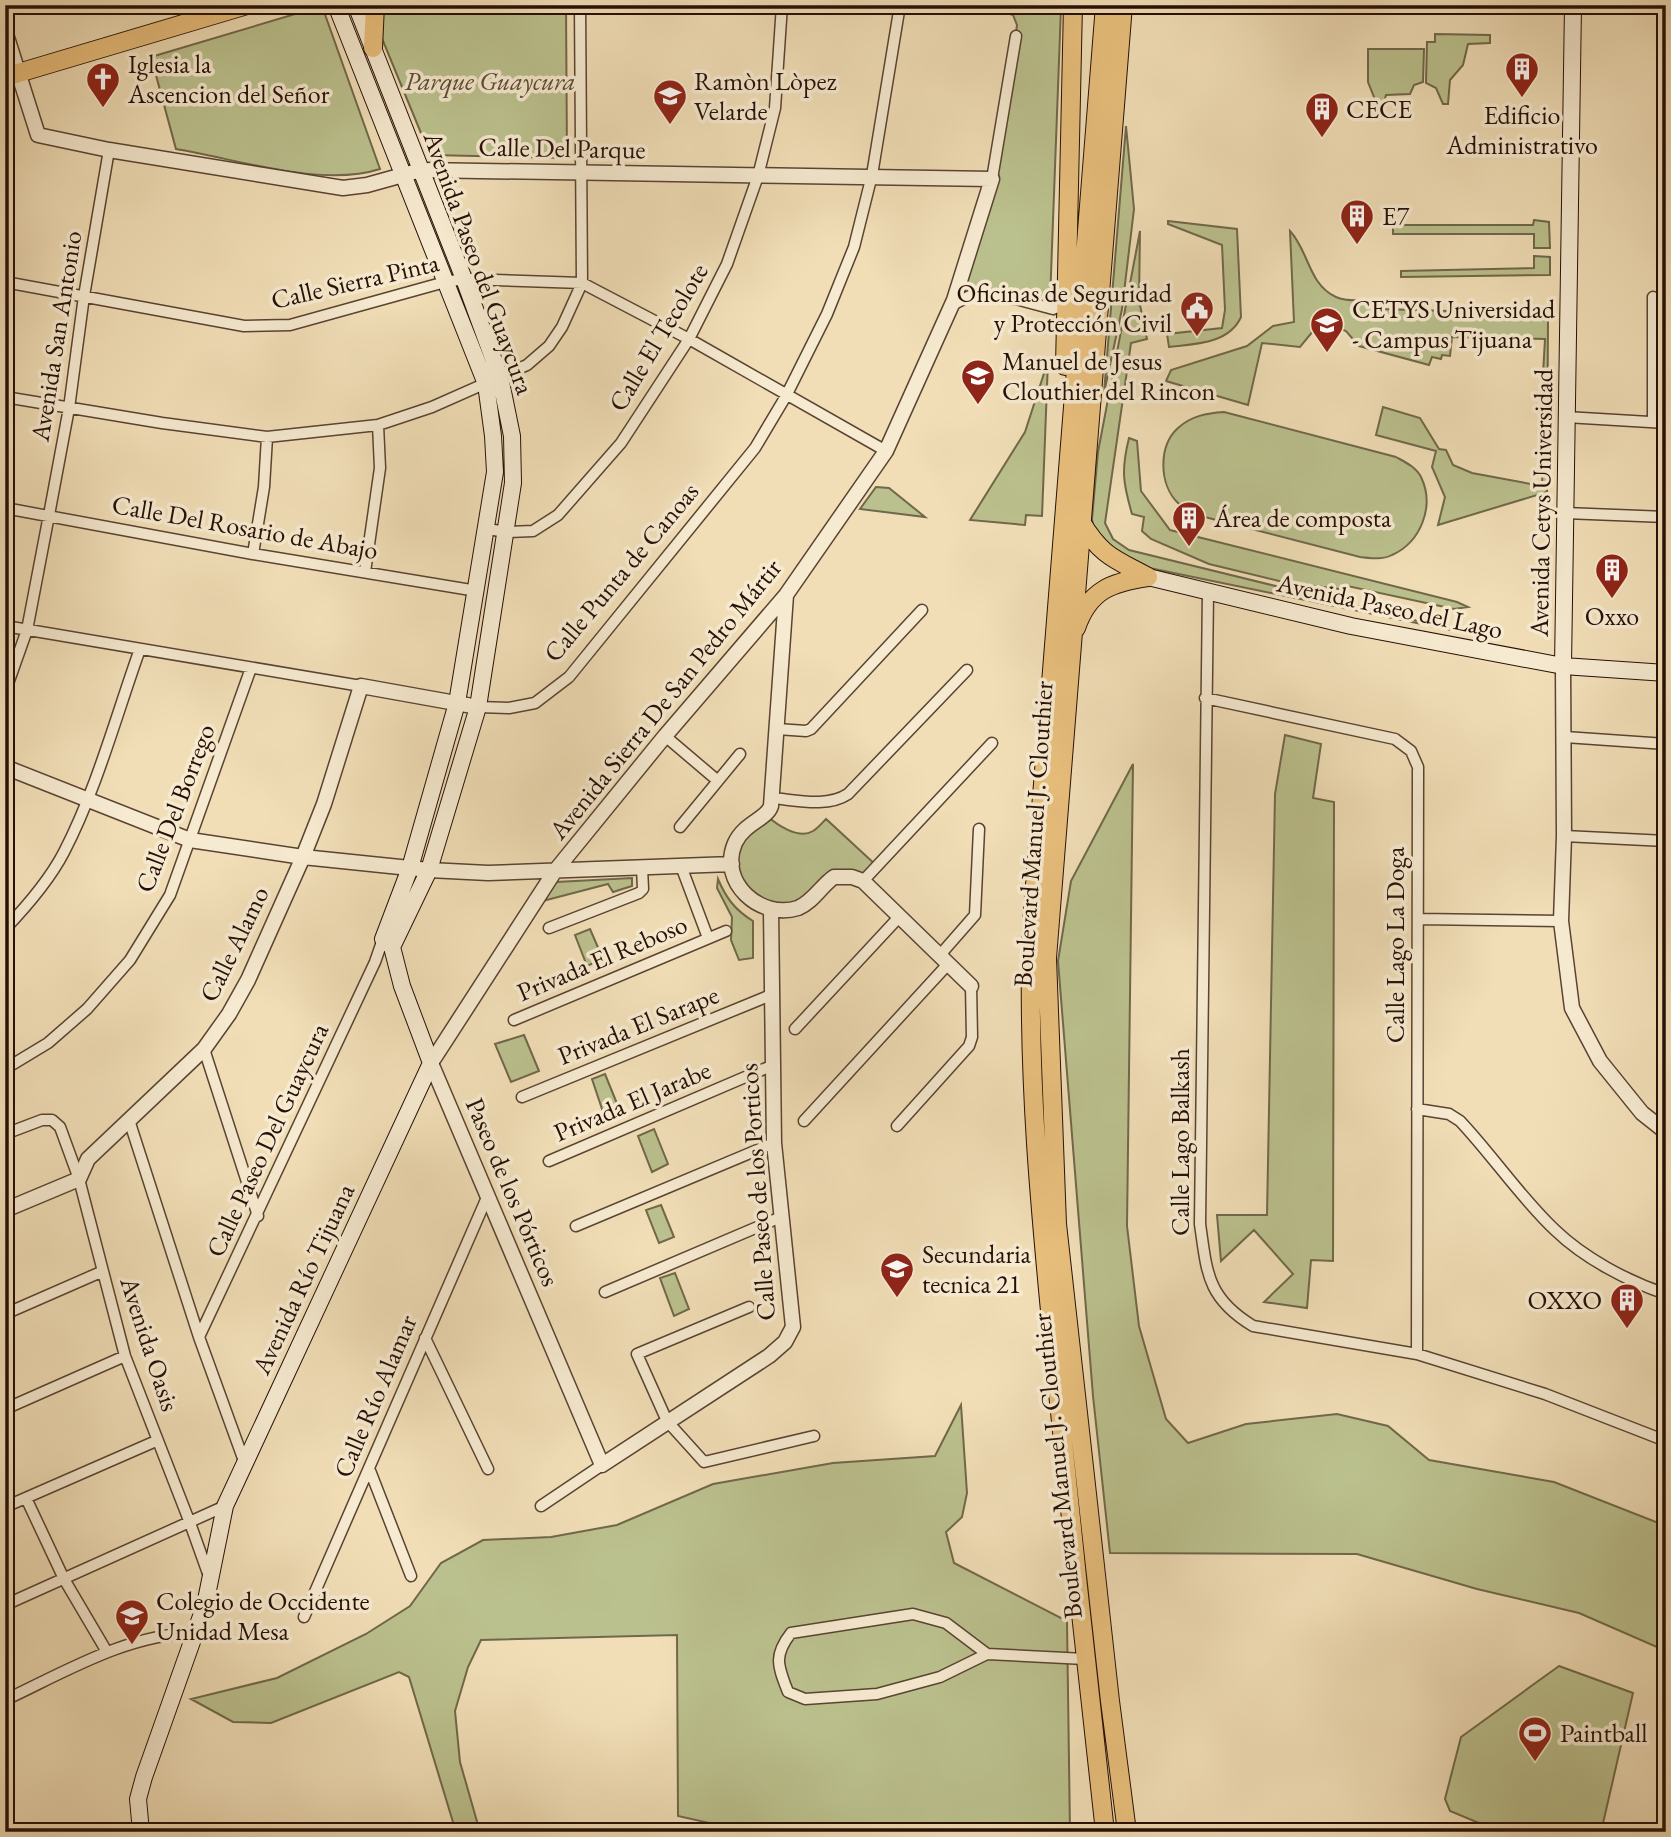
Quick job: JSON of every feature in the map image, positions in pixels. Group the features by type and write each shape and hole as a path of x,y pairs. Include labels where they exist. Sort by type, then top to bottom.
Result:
{"main road":[{"path":"11,75 247,5"},
{"name":"Avenida Paseo del Guaycura","path":"336,5 405,174 445,282 493,381 495,472 457,703 387,943"},
{"name":"Avenida Paseo del Guaycura","path":"356,5 464,279 512,436 513,482 507,532 478,707 429,870 387,943"},
{"path":"373,48 375,5"},
{"path":"1066,484 1066,303 1073,5"},
{"name":"Boulevard Manuel J. Clouthier","path":"1105,5 1032,922 1031,979 1038,1198 1105,1832"},
{"name":"Boulevard Manuel J. Clouthier","path":"1123,5 1047,958 1057,1224 1126,1832"},
{"name":"Avenida Cetys Universidad","path":"1563,666 1573,5"},
{"path":"1081,522 1094,543 1105,554 1148,577"},
{"path":"1073,638 1084,610 1103,589 1126,580 1148,577"},
{"name":"Avenida Paseo del Lago","path":"1148,577 1351,626 1563,666 1666,673"},
{"name":"Paseo de los Pórticos","path":"387,943 432,1063"},
{"name":"Avenida Río Tijuana","path":"225,1506 432,1063"},
{"path":"141,1832 138,1799 211,1581 225,1506"}],"street":[{"path":"5,397 267,437 378,425 432,407 527,365 550,346 582,283 580,5"},
{"name":"Calle El Tecolote","path":"487,529 507,532 533,531 558,515 621,443 689,339 727,264 758,176 775,108 782,5"},
{"name":"Calle Punta de Canoas","path":"5,626 478,707 509,708 536,703 569,677 755,448 786,396 827,314 854,247 872,175 900,5"},
{"name":"Calle Del Parque","path":"5,31 11,75 38,135 109,150 343,188 421,170 758,176 872,175 992,179"},
{"name":"Avenida Sierra De San Pedro Mártir","path":"5,767 190,841 303,857 429,870 488,873 555,871 786,594 886,451 952,305 992,179 1016,36"},
{"name":"Avenida San Antonio","path":"5,692 27,629 50,515 109,150"},
{"name":"Calle Sierra Pinta","path":"5,282 244,326 290,325 464,279 582,283 689,339 886,451"},
{"path":"952,305 970,296 1016,299 1053,309 1066,303"},
{"path":"1653,297 1653,422"},
{"path":"1566,417 1666,423"},
{"path":"365,572 380,468 378,425"},
{"path":"253,554 264,487 267,437"},
{"name":"Calle Del Rosario de Abajo","path":"5,508 253,554 477,591"},
{"path":"1565,513 1666,517"},
{"name":"Calle Lago Balkash","path":"1208,592 1200,1224 1209,1277 1218,1297 1232,1313 1253,1326 1417,1354 1545,1394 1666,1441"},
{"path":"786,594 770,811 742,831 734,845 734,878 742,892 754,903 771,910 784,911 800,907 834,877 852,877 863,881 971,986 972,1037 969,1046 897,1126"},
{"path":"777,729 811,729 922,610"},
{"path":"5,929 32,901 64,853 87,800 140,649"},
{"path":"1563,666 1565,737 1561,921 1572,1008 1600,1061 1642,1113 1666,1132"},
{"name":"Calle Del Borrego","path":"5,1069 48,1043 87,1009 130,960 170,895 251,668"},
{"path":"772,798 833,802 848,794 967,670"},
{"name":"Calle Alamo","path":"79,1178 88,1158 204,1049 229,1014 248,980 303,857 324,804 361,686"},
{"name":"Calle Lago La Doga","path":"1205,698 1395,739 1411,751 1418,767 1417,1354"},
{"path":"665,736 719,781"},
{"path":"1565,737 1666,744"},
{"path":"863,881 992,743"},
{"path":"680,827 740,754"},
{"path":"804,1121 944,959 975,915 979,829"},
{"path":"1564,836 1666,841"},
{"path":"555,871 732,864"},
{"name":"Privada El Reboso","path":"681,866 708,938"},
{"path":"549,928 639,893 643,885 642,868"},
{"name":"Avenida Río Tijuana","path":"432,1063 555,871"},
{"name":"Calle Paseo de los Porticos","path":"541,1506 769,1356 790,1336 793,1318 774,1143 771,910"},
{"path":"795,1029 900,916"},
{"path":"1418,919 1561,921"},
{"name":"Privada El Reboso","path":"514,1020 726,931"},
{"name":"Calle Paseo Del Guaycura","path":"199,1337 375,962 387,943"},
{"name":"Privada El Sarape","path":"522,1097 771,995"},
{"path":"204,1049 258,1216"},
{"name":"Paseo de los Pórticos","path":"432,1063 602,1465"},
{"name":"Privada El Jarabe","path":"549,1161 771,1066"},
{"path":"1417,1109 1448,1114 1460,1121 1528,1203 1556,1232 1588,1255 1647,1287 1666,1294"},
{"name":"Avenida Oasis","path":"5,1134 42,1120 52,1120 60,1126 79,1178 101,1272 125,1356 211,1581"},
{"path":"129,1120 199,1337 244,1461"},
{"path":"576,1226 774,1143"},
{"path":"5,1210 79,1178"},
{"name":"Calle Río Alamar","path":"304,1617 488,1195"},
{"path":"604,1292 781,1217"},
{"path":"5,1314 101,1272"},
{"path":"749,1307 638,1354 667,1421 704,1462 814,1436"},
{"path":"425,1338 488,1469"},
{"path":"5,1409 125,1356"},
{"path":"5,1507 156,1441"},
{"path":"369,1468 411,1576"},
{"path":"26,1498 64,1579 107,1652"},
{"path":"5,1605 225,1506"},
{"path":"987,1654 946,1623 913,1614 791,1633 781,1646 779,1669 788,1692 805,1699 877,1694 940,1677 987,1654 1085,1659"},
{"path":"5,1700 107,1652 162,1636 195,1633"}],"green space":[{"name":"Parque Guaycura","path":"383,5 566,5 567,158 430,155 381,36"},
{"path":"996,5 1061,7 1050,301 983,288 964,293 997,178 1017,25 1013,15 997,10"},
{"path":"322,6 380,169 357,174 306,174 176,149 151,57"},
{"path":"1435,34 1490,35 1490,43 1468,44 1463,65 1450,80 1448,104 1443,104 1436,88 1426,83 1427,42 1435,42"},
{"path":"1368,49 1424,49 1423,82 1414,85 1410,94 1386,95 1384,102 1376,102 1368,82"},
{"path":"1126,126 1134,209 1122,309 1104,393"},
{"path":"1534,220 1549,222 1550,248 1534,248 1534,234 1393,234 1393,225 1533,225"},
{"path":"1168,221 1237,229 1241,317 1228,333 1220,338 1169,347 1167,334 1222,328 1225,310 1222,245 1168,224"},
{"path":"1140,231 1139,300 1147,339 1131,343 1105,523 1113,539 1129,550 1475,635 1135,565 1102,547 1092,519 1098,452"},
{"path":"1290,231 1320,284 1342,299 1379,302 1381,309 1548,314 1547,492 1438,525 1445,497 1432,467 1436,451 1376,435 1383,407 1420,418 1439,449 1446,450 1453,465 1472,473 1542,486 1543,448 1539,445 1545,339 1452,337 1450,356 1442,355 1441,359 1432,357 1429,365 1359,346 1346,331 1324,327 1313,331 1300,347 1262,343 1248,405 1166,381 1171,370 1247,346 1273,326 1294,322"},
{"path":"1534,256 1550,257 1550,275 1401,277 1401,271 1534,268"},
{"path":"1048,361 1042,516 1026,515 1025,525 970,520 1025,432"},
{"path":"1224,412 1396,457 1407,463 1419,473 1425,488 1426,511 1418,532 1402,549 1388,557 1360,557 1197,515 1188,510 1178,503 1167,486 1163,466 1167,445 1178,428 1188,421 1205,414"},
{"path":"1129,438 1137,441 1141,491 1170,530 1468,607 1454,609 1343,585 1339,589 1283,582 1209,564 1151,539 1142,531 1144,517 1132,514 1127,494 1124,468"},
{"path":"876,487 889,488 925,517 860,509"},
{"path":"1285,735 1321,744 1313,798 1334,802 1333,1261 1311,1260 1307,1308 1264,1302 1293,1274 1254,1230 1221,1261 1217,1215 1267,1215 1275,794"},
{"path":"1133,764 1127,1226 1139,1326 1166,1419 1188,1443 1246,1424 1337,1414 1388,1426 1429,1460 1554,1482 1666,1526 1666,1651 1579,1613 1477,1589 1357,1554 1110,1553 1093,1396 1058,961 1071,881"},
{"path":"766,815 782,827 801,834 813,831 826,819 877,866 863,881 843,876 784,911 744,894 734,845"},
{"path":"632,878 632,886 613,892 608,884 539,902 556,882"},
{"path":"718,879 732,903 753,921 753,958 739,960 731,940 732,917 717,888"},
{"path":"590,929 603,959 587,966 575,935"},
{"path":"524,1035 539,1071 511,1082 495,1044"},
{"path":"605,1074 618,1106 603,1112 592,1079"},
{"path":"654,1129 668,1164 652,1172 638,1136"},
{"path":"661,1205 674,1237 659,1243 646,1210"},
{"path":"675,1273 689,1309 674,1316 660,1278"},
{"path":"961,1405 967,1493 962,1517 946,1532 954,1563 1067,1621 1070,1832 749,1832 678,1816 677,1635 481,1640 468,1667 455,1711 460,1762 480,1832 456,1832 409,1677 399,1672 271,1723 233,1722 191,1699 277,1678 366,1634 410,1606 441,1563 483,1540 551,1537 617,1525 713,1484 833,1463 935,1456"},
{"name":"Paintball","path":"1559,1666 1633,1693 1601,1832 1488,1832 1480,1829 1479,1823 1450,1811 1445,1799 1461,1737"}],"place":[{"name":"Edificio Administrativo","path":"1522,99"},
{"name":"Iglesia la Ascencion del Señor","path":"103,109"},
{"name":"Ramòn Lòpez Velarde","path":"670,126"},
{"name":"CECE","path":"1322,139"},
{"name":"E7","path":"1357,246"},
{"name":"Oficinas de Seguridad y Protección Civil","path":"1197,338"},
{"name":"CETYS Universidad - Campus Tijuana","path":"1327,354"},
{"name":"Manuel de Jesus Clouthier del Rincon","path":"978,406"},
{"name":"Área de composta","path":"1189,548"},
{"name":"Oxxo","path":"1612,600"},
{"name":"Secundaria tecnica 21","path":"897,1299"},
{"name":"OXXO","path":"1627,1330"},
{"name":"Colegio de Occidente Unidad Mesa","path":"132,1646"},
{"name":"Paintball","path":"1535,1763"}]}
